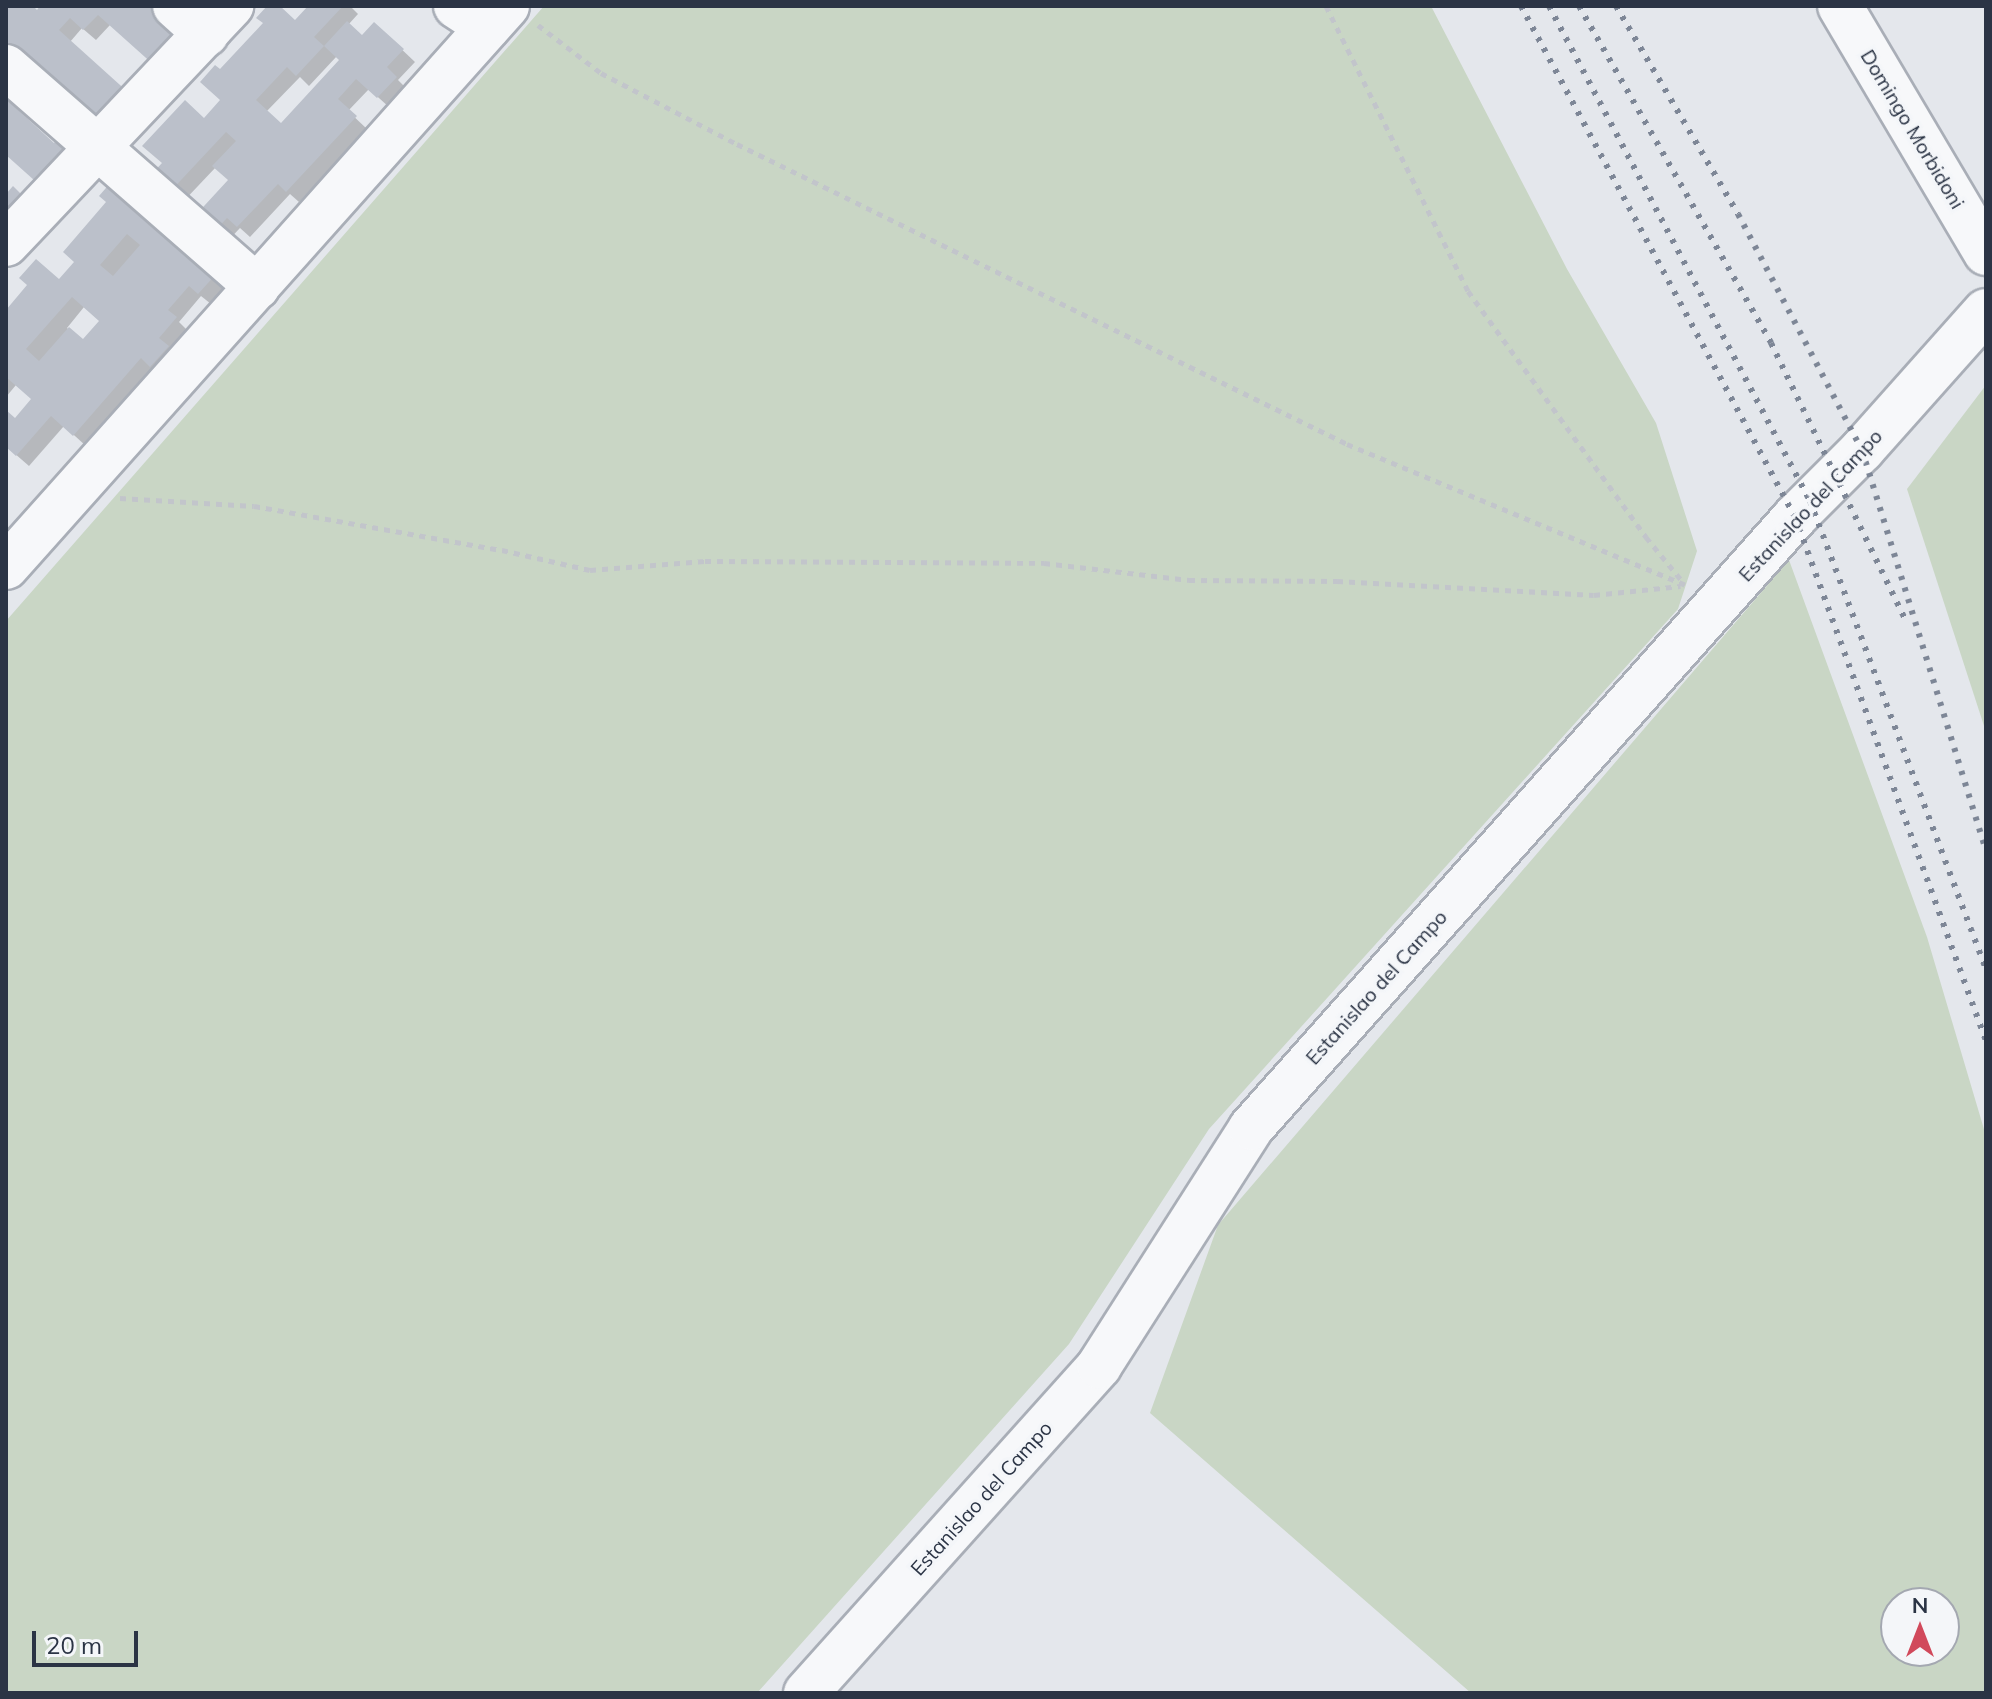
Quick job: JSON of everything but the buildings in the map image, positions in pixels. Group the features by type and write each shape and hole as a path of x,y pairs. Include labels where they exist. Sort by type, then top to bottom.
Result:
{"street":[{"name":"Domingo Morbidoni","path":"1840,6 1986,253"},
{"path":"13,544 70,496 494,14"},
{"path":"6,244 97,150 204,15"},
{"path":"6,67 97,150 257,287"},
{"name":"Estanislao del Campo","path":"806,1693 1099,1366 1251,1128 1702,594 1986,311"}],"path":[{"path":"1326,6 1468,291 1646,537 1702,594"},
{"path":"494,14 710,130 1305,424 1702,594"},
{"path":"70,496 254,506 502,550 590,570 705,561 1044,563 1189,580 1337,581 1594,595 1702,594"}],"green space":[{"path":"544,6 1431,6 1567,269 1656,423 1697,551 1678,609 1209,1129 1069,1344 757,1693 6,1693 6,621"},
{"path":"1986,385 1986,732 1907,489"},
{"path":"1789,560 1927,937 1986,1136 1986,1693 1471,1693 1150,1413 1218,1225"}],"railway":[{"path":"1521,6 1795,517 1986,1041"},
{"path":"1549,6 1810,501 1986,969"},
{"path":"1579,6 1771,343 1906,621"},
{"path":"1616,6 1738,214 1862,450 1986,850"}]}
